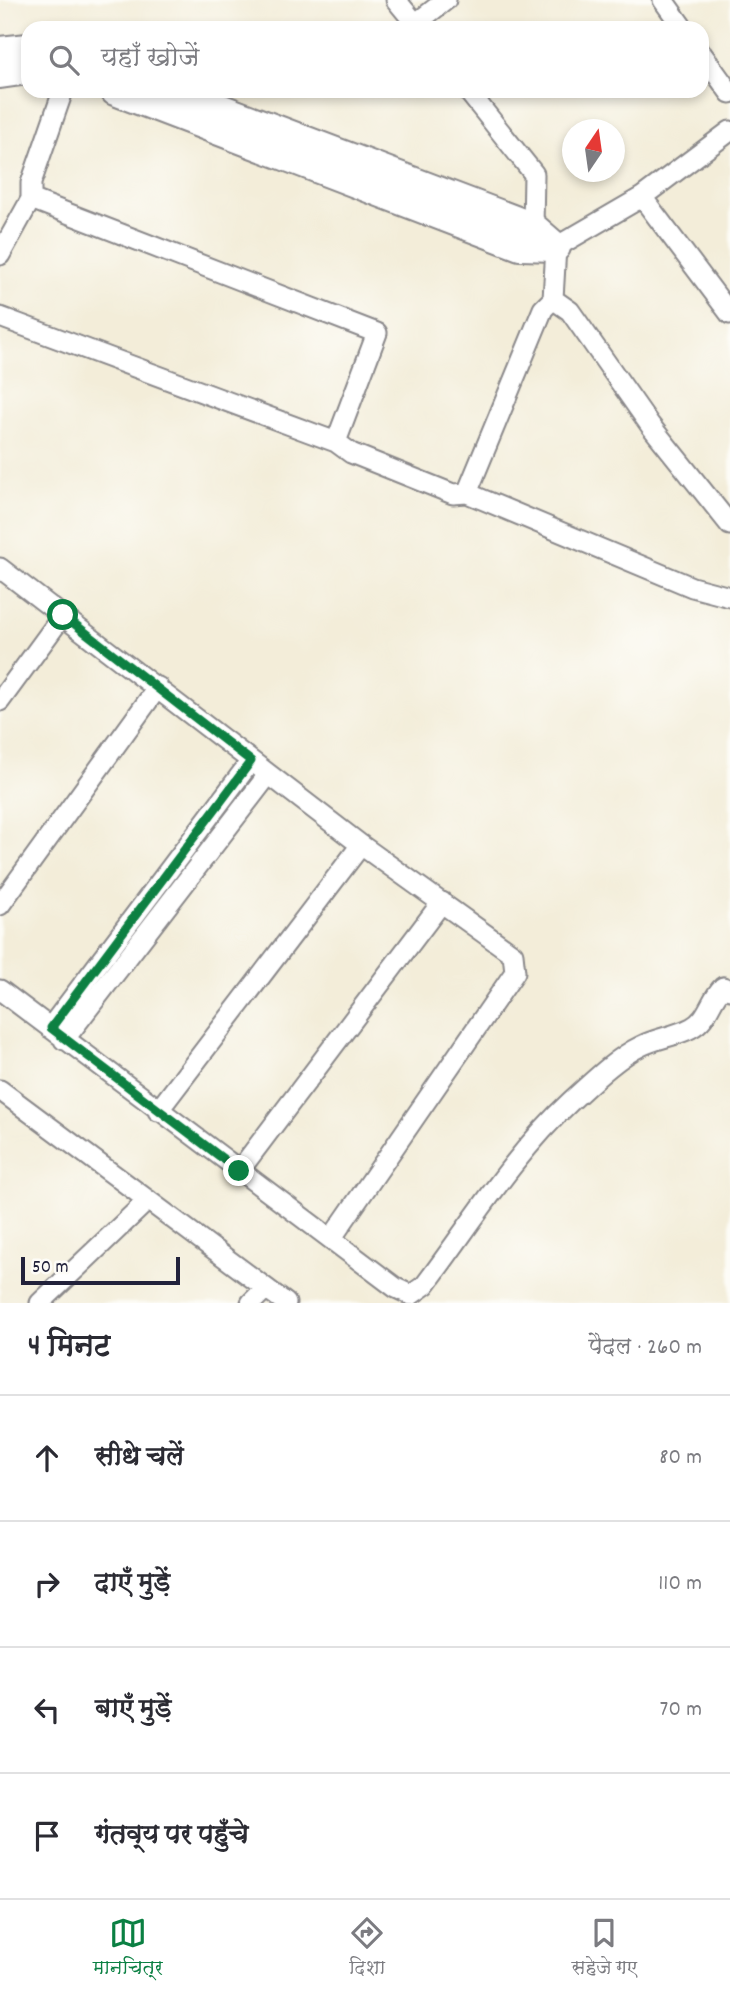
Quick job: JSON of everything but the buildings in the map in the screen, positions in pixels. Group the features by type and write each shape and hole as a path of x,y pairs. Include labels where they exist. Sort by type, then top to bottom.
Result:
{"street":[{"path":"396,0 413,21"},
{"path":"423,21 446,0"},
{"path":"663,0 678,21"},
{"path":"0,51 21,49"},
{"path":"709,64 730,93"},
{"path":"0,74 21,71"},
{"path":"0,255 31,199 31,183 61,98"},
{"path":"474,98 534,174 533,227"},
{"path":"176,99 533,227 556,247"},
{"path":"176,99 520,246 556,247 642,197 730,131"},
{"path":"642,197 730,314"},
{"path":"31,199 377,332 336,442"},
{"path":"467,494 543,309 553,299 556,247"},
{"path":"553,299 570,311 650,425 730,525"},
{"path":"0,317 336,442 351,453 453,494 467,494 692,587 730,597"},
{"path":"0,568 361,845 513,954 515,972 331,1239"},
{"path":"0,701 63,615"},
{"path":"0,905 158,687"},
{"path":"57,1034 251,761"},
{"path":"57,1034 268,775"},
{"path":"158,1111 361,845"},
{"path":"239,1171 442,902"},
{"path":"0,990 403,1293 411,1295 419,1291 546,1126 572,1100 614,1064 641,1046 692,1028 708,1013 716,993 723,987 730,990"},
{"path":"0,1090 286,1303"},
{"path":"40,1303 148,1200"},
{"path":"251,1303 266,1289"}],"route":[{"path":"63,615 251,761 51,1028 239,1171"}]}
